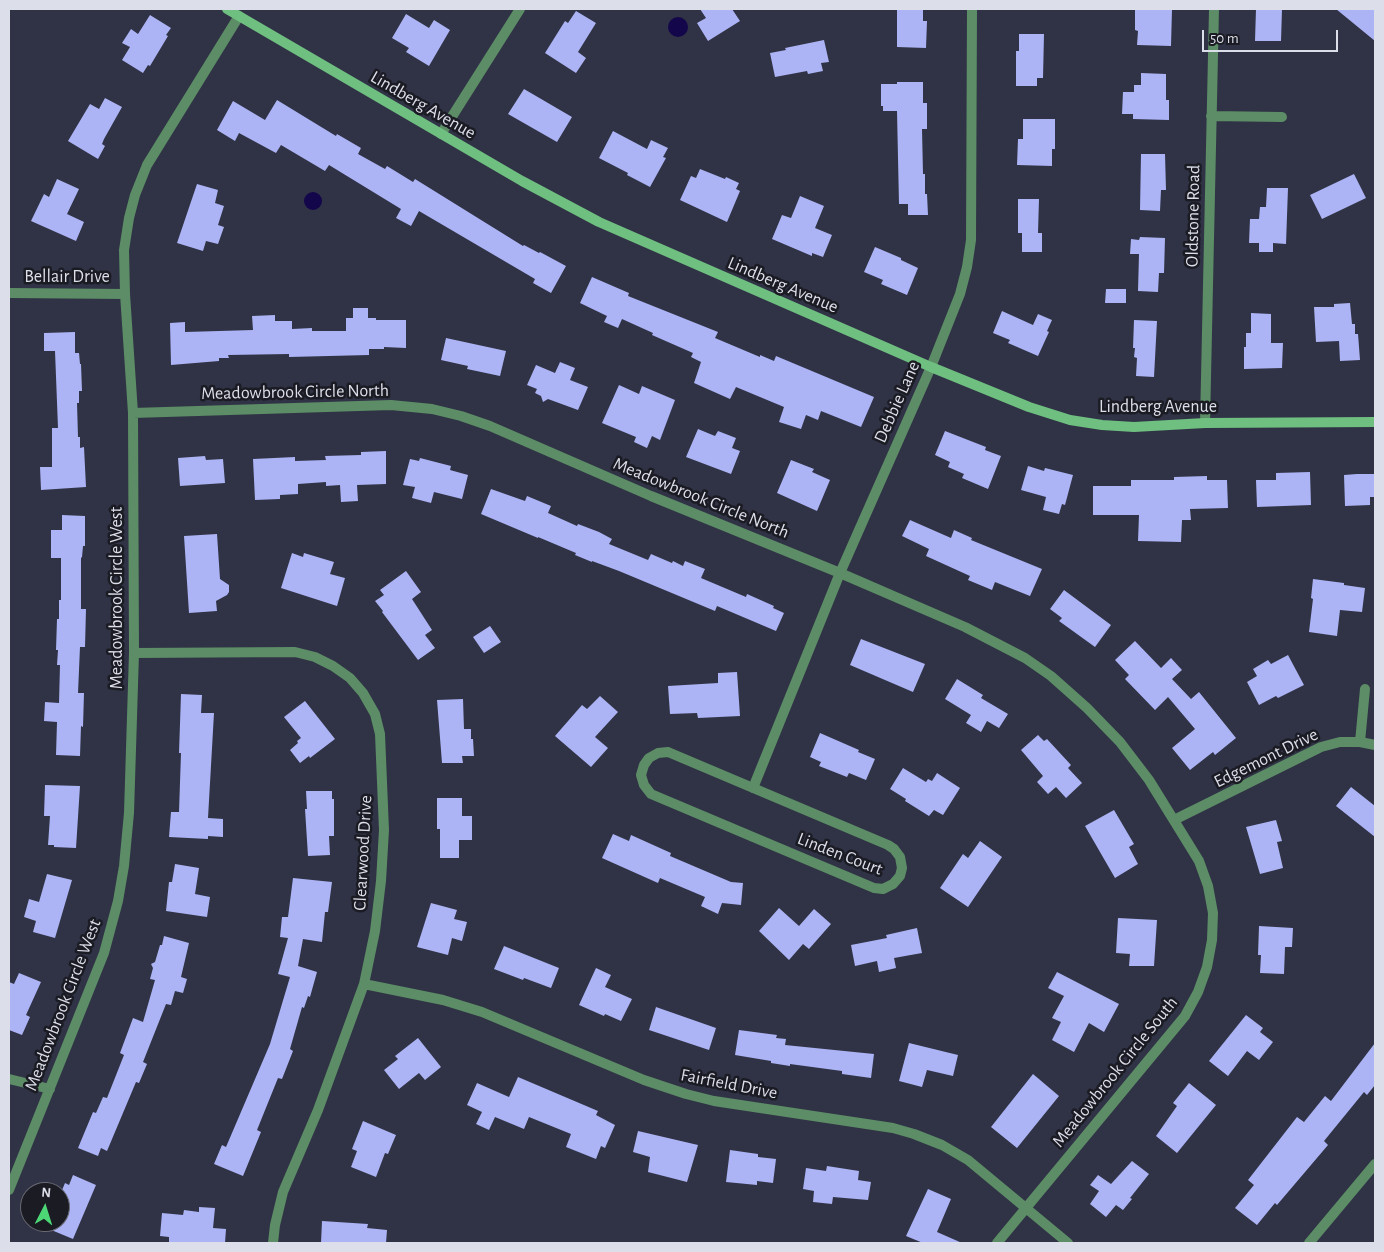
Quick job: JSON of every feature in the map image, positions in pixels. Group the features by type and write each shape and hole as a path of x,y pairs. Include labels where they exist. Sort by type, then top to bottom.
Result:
{"street":[{"name":"Lindberg Avenue","path":"227,9 522,181 607,226 931,367 1029,407 1070,420 1134,427 1205,423 1375,422"},
{"path":"441,134 520,9"},
{"name":"Debbie Lane","path":"752,788 840,573 931,367 960,294 967,268 971,240 972,9"},
{"name":"Oldstone Road","path":"1205,423 1214,9"},
{"name":"Meadowbrook Circle West","path":"9,1190 104,953 118,901 124,866 129,813 134,653 133,413 124,250 129,218 135,195 147,165 238,16"},
{"path":"1211,116 1282,117"},
{"name":"Bellair Drive","path":"9,293 125,294"},
{"name":"Meadowbrook Circle North","path":"133,413 391,405 432,409 490,426 651,496 840,573 965,627 1025,658 1051,676 1087,708 1120,742 1149,780 1174,820"},
{"name":"Clearwood Drive","path":"134,653 295,652 315,657 333,666 350,678 363,694 375,714 380,734 384,830 381,881 375,931 364,984 318,1110 283,1192 275,1225 273,1243"},
{"path":"1360,742 1365,689"},
{"name":"Edgemont Drive","path":"1174,820 1321,746 1340,742 1375,744"},
{"name":"Linden Court","path":"668,752 752,788 894,849 900,857 902,868 900,876 894,884 883,889 874,888 651,794 644,785 642,775 644,765 649,758 658,753 668,752"},
{"name":"Meadowbrook Circle South","path":"997,1243 1184,1016 1198,992 1207,967 1212,940 1212,913 1208,886 1198,861 1174,820"},
{"name":"Fairfield Drive","path":"364,984 443,1000 482,1012 644,1080 686,1094 714,1101 892,1128 914,1134 942,1145 968,1160 1068,1243"},
{"path":"9,1079 50,1089"},
{"path":"1309,1243 1375,1164"}],"shaded area":[{"path":"678,17 685,20 688,27 685,34 678,37 671,34 668,27 671,20"},
{"path":"309,192 317,192 322,197 320,208 309,210 304,205 304,197"}],"building":[{"path":"700,9 732,9 740,21 708,41 697,23 706,18"},
{"path":"897,9 923,9 923,21 927,21 926,48 897,47"},
{"path":"1135,9 1172,9 1171,46 1137,45 1138,31 1135,30"},
{"path":"1256,9 1282,9 1281,41 1255,41"},
{"path":"1336,9 1375,9 1375,41"},
{"path":"576,11 596,23 578,52 586,58 576,73 545,53 565,21 568,23"},
{"path":"406,14 429,28 434,20 450,30 429,66 406,52 409,48 392,38"},
{"path":"150,15 171,28 150,66 148,65 143,73 122,60 130,47 122,43 131,29 138,34"},
{"path":"1019,34 1044,34 1043,78 1037,78 1037,86 1016,86 1016,51 1019,51"},
{"path":"824,40 829,62 821,63 823,71 808,74 807,71 775,77 770,53"},
{"path":"1141,73 1166,74 1166,100 1169,100 1169,120 1133,119 1133,114 1122,114 1123,92 1134,92 1134,85 1141,85"},
{"path":"897,82 923,82 923,103 927,103 927,129 922,129 923,174 925,174 928,215 908,215 908,204 899,204 897,111 883,111 883,106 881,106 881,84 897,84"},
{"path":"524,89 572,117 557,142 508,114"},
{"path":"105,98 122,107 104,139 102,144 105,146 98,159 68,141 90,104 99,109"},
{"path":"277,100 336,136 337,134 361,148 358,154 385,169 387,166 413,182 415,179 523,246 540,252 566,266 551,293 533,283 535,279 419,211 411,226 396,218 401,209 329,165 325,171 281,145 276,153 239,133 235,141 217,130 233,101 265,120"},
{"path":"1023,119 1055,119 1055,149 1052,149 1052,166 1017,165 1018,139 1023,139"},
{"path":"613,131 647,149 651,140 668,148 663,157 666,158 650,187 599,158"},
{"path":"1141,154 1165,154 1166,190 1161,190 1160,211 1140,210"},
{"path":"700,169 739,183 736,189 740,191 727,222 680,200 691,176 696,178"},
{"path":"1354,174 1366,198 1322,219 1310,195"},
{"path":"57,179 79,189 67,214 84,222 76,241 31,221 44,194 49,197"},
{"path":"197,184 218,190 215,203 224,206 218,225 224,227 218,244 206,241 203,251 177,243"},
{"path":"1267,188 1288,188 1286,244 1273,243 1273,252 1259,252 1259,243 1249,243 1250,219 1259,219 1260,207 1266,207"},
{"path":"800,196 824,206 815,228 832,235 823,257 812,253 812,256 772,239 782,215 791,218"},
{"path":"1018,199 1039,199 1038,233 1042,233 1042,252 1022,252 1022,233 1018,233"},
{"path":"1140,237 1165,238 1164,273 1159,273 1158,292 1138,291 1139,254 1130,254 1131,239 1139,240"},
{"path":"875,247 901,258 901,260 918,268 907,295 881,284 883,280 864,272"},
{"path":"592,277 629,293 628,296 718,332 715,338 760,357 760,355 774,361 776,356 874,397 861,427 821,411 818,420 806,415 801,429 779,422 784,407 736,387 730,399 694,383 701,362 691,357 693,353 622,319 618,328 604,322 607,316 580,303"},
{"path":"1106,289 1126,289 1126,303 1105,303"},
{"path":"1350,303 1352,324 1355,324 1355,334 1358,334 1360,360 1340,361 1339,341 1316,342 1314,307 1334,307 1334,304"},
{"path":"353,308 368,308 368,318 376,318 376,320 406,320 406,348 384,347 384,349 369,349 369,355 289,357 289,354 228,355 229,358 219,358 219,361 171,365 170,323 185,322 185,332 253,330 252,316 275,315 275,321 292,321 292,329 312,328 312,331 346,331 346,318 353,318"},
{"path":"1002,311 1033,325 1038,314 1052,320 1047,331 1049,332 1038,356 1008,343 1010,340 993,333"},
{"path":"1251,313 1271,314 1271,343 1283,343 1282,368 1244,369 1244,347 1246,347 1246,333 1251,333"},
{"path":"1134,320 1157,321 1154,377 1136,376 1137,358 1134,357 1135,348 1133,348"},
{"path":"75,332 75,353 79,353 82,391 79,391 79,403 77,403 78,437 80,437 80,448 84,447 86,487 41,490 40,467 52,467 52,428 58,428 55,351 44,351 44,333"},
{"path":"446,338 506,351 500,376 467,369 468,366 441,360"},
{"path":"560,362 575,368 570,380 588,387 578,410 548,399 543,402 541,396 535,393 537,389 527,385 536,365 555,373"},
{"path":"619,385 639,394 642,386 675,400 660,440 652,436 647,448 634,442 636,437 602,423"},
{"path":"698,429 715,436 718,431 736,438 732,448 740,451 731,474 686,457"},
{"path":"945,431 986,447 985,450 1001,456 988,489 962,478 964,474 948,467 950,462 935,455"},
{"path":"386,451 386,484 357,485 358,501 341,502 340,485 326,486 326,482 298,484 298,494 280,495 280,499 255,500 253,459 295,457 295,461 326,460 325,456 361,455 361,452"},
{"path":"205,456 206,460 223,459 225,483 180,486 178,458"},
{"path":"420,458 451,466 450,470 468,475 462,499 434,492 431,503 412,498 415,487 403,485 410,459 419,461"},
{"path":"791,460 814,469 812,472 830,480 817,511 777,493"},
{"path":"1028,466 1044,471 1045,468 1073,475 1065,505 1062,504 1059,514 1043,510 1046,497 1021,490"},
{"path":"1310,472 1311,505 1257,507 1256,480 1276,480 1276,473"},
{"path":"1375,474 1375,497 1370,497 1370,505 1345,506 1344,475"},
{"path":"1207,476 1207,480 1227,480 1228,508 1190,509 1191,520 1182,520 1181,542 1138,541 1139,515 1093,515 1093,486 1131,486 1131,480 1174,480 1174,477"},
{"path":"491,489 525,501 527,496 551,506 548,513 577,526 578,524 599,532 612,539 609,544 648,560 651,554 672,563 673,561 683,566 685,561 705,569 701,578 746,597 747,594 774,606 773,608 784,613 776,631 717,606 715,611 575,555 576,553 481,514"},
{"path":"62,515 85,516 85,546 83,546 81,558 81,609 86,609 85,647 80,647 78,693 84,693 80,756 56,755 57,722 44,721 45,702 59,703 60,665 57,665 58,650 56,650 57,619 59,619 59,600 61,600 61,558 51,558 51,530 62,530"},
{"path":"910,520 951,538 954,530 972,538 971,540 1042,569 1030,596 995,582 992,590 968,580 970,576 926,556 929,549 902,536"},
{"path":"217,534 220,579 229,585 229,592 216,601 217,611 189,613 184,536"},
{"path":"292,553 303,557 304,553 334,562 330,574 345,578 337,606 281,588"},
{"path":"406,571 421,592 412,599 432,630 425,635 435,648 418,660 375,601 384,595 380,590"},
{"path":"1313,579 1365,588 1362,612 1340,610 1337,636 1309,632 1313,599 1311,598"},
{"path":"1064,590 1111,625 1095,647 1059,621 1062,618 1050,609"},
{"path":"490,626 501,642 484,653 473,637"},
{"path":"861,639 925,664 913,692 850,665"},
{"path":"1135,641 1161,668 1171,658 1182,670 1172,679 1191,699 1199,692 1236,738 1215,755 1213,752 1190,770 1172,748 1195,729 1168,697 1155,710 1125,679 1129,675 1115,660"},
{"path":"1288,655 1304,685 1259,705 1247,682 1257,676 1253,669 1268,660 1271,664"},
{"path":"737,672 740,716 698,718 697,713 670,714 668,686 718,683 718,673"},
{"path":"957,679 983,695 981,698 1008,714 999,728 987,721 981,732 966,723 971,715 945,699"},
{"path":"181,694 202,695 201,713 214,713 208,818 223,819 223,837 208,836 208,839 169,837 171,812 179,812"},
{"path":"600,696 618,712 595,737 608,748 591,767 555,736 582,705 587,709"},
{"path":"463,699 464,729 471,729 474,756 462,756 463,763 442,763 437,700"},
{"path":"305,701 335,739 310,758 309,756 300,763 290,750 301,738 284,717"},
{"path":"820,733 875,759 866,780 849,773 847,777 819,766 821,762 810,757"},
{"path":"1038,735 1044,741 1047,739 1071,765 1068,768 1082,783 1066,798 1056,787 1048,794 1037,782 1043,776 1021,750"},
{"path":"903,768 926,782 928,779 932,781 937,773 960,788 943,815 934,810 929,816 890,789"},
{"path":"45,785 80,786 76,848 48,845 50,816 44,816"},
{"path":"1351,787 1375,806 1375,837 1336,806"},
{"path":"306,791 332,791 332,799 334,799 334,836 329,836 330,855 308,856 305,809 307,809"},
{"path":"437,798 462,798 462,816 472,816 472,840 459,840 459,858 440,858 440,829 437,829"},
{"path":"1114,810 1134,844 1129,847 1138,864 1115,878 1085,826"},
{"path":"1276,820 1282,841 1277,842 1283,868 1260,874 1246,827"},
{"path":"613,834 629,841 631,835 671,853 670,856 731,882 743,883 741,905 722,903 718,914 701,906 705,897 660,878 658,883 602,858"},
{"path":"980,841 1002,857 968,907 940,888 963,854 968,858"},
{"path":"175,864 199,868 195,894 210,897 207,917 166,911 169,882 172,882"},
{"path":"47,874 72,880 55,938 33,932 36,921 24,917 29,899 39,902"},
{"path":"293,878 332,882 328,912 325,912 322,942 303,939 298,966 317,972 310,997 308,996 304,1008 302,1007 290,1049 293,1051 282,1079 278,1078 257,1130 261,1132 243,1176 214,1164 222,1145 226,1147 270,1044 290,977 278,974 288,938 280,937 282,917 288,917"},
{"path":"431,903 457,910 454,919 467,922 462,941 452,938 448,955 417,947"},
{"path":"779,908 799,926 814,909 831,924 809,949 803,944 789,960 759,931"},
{"path":"1118,918 1157,920 1154,966 1129,966 1130,954 1116,953"},
{"path":"1259,926 1293,928 1292,947 1285,947 1284,974 1260,973 1261,955 1258,955"},
{"path":"917,928 922,953 894,958 896,968 879,972 877,961 855,966 851,945 887,938 886,935"},
{"path":"164,936 189,943 181,977 187,979 183,993 175,991 171,1005 166,1004 143,1062 147,1064 139,1083 136,1082 107,1151 101,1148 98,1156 78,1148 93,1112 96,1113 103,1097 107,1098 124,1055 120,1053 133,1018 143,1022 155,980 150,979 153,968 151,964 155,962"},
{"path":"504,946 559,968 551,988 494,969"},
{"path":"596,968 611,975 605,987 632,999 621,1021 579,1005"},
{"path":"1057,972 1119,1004 1104,1032 1089,1023 1074,1052 1052,1040 1061,1022 1052,1018 1064,996 1048,988"},
{"path":"19,973 41,982 26,1015 30,1017 22,1035 9,1030 9,982 14,984"},
{"path":"656,1007 716,1028 709,1050 649,1030"},
{"path":"1246,1015 1263,1028 1260,1032 1273,1042 1259,1060 1247,1051 1228,1076 1209,1061"},
{"path":"739,1030 777,1035 776,1038 786,1039 785,1045 874,1054 871,1078 842,1074 842,1071 790,1064 790,1066 735,1055"},
{"path":"418,1038 441,1067 425,1080 419,1073 399,1089 384,1070 398,1059 395,1056"},
{"path":"909,1043 958,1055 953,1076 927,1070 922,1087 899,1081"},
{"path":"1375,1043 1375,1085 1367,1095 1364,1092 1324,1141 1328,1145 1277,1205 1275,1203 1257,1225 1235,1208 1254,1185 1248,1180 1297,1117 1304,1122 1325,1096 1331,1101"},
{"path":"1033,1074 1059,1096 1017,1148 991,1127"},
{"path":"518,1077 598,1111 596,1115 615,1125 605,1148 601,1146 596,1159 566,1147 571,1134 529,1117 524,1129 495,1117 489,1130 476,1124 482,1112 467,1105 477,1083 509,1097"},
{"path":"1189,1083 1216,1105 1177,1153 1156,1136 1177,1106 1173,1103"},
{"path":"363,1121 396,1135 388,1154 385,1153 376,1177 351,1167 357,1151 352,1149"},
{"path":"638,1131 698,1145 687,1182 648,1172 650,1157 633,1152"},
{"path":"730,1150 776,1159 773,1183 757,1181 757,1185 726,1182"},
{"path":"1132,1161 1149,1174 1123,1210 1116,1205 1106,1217 1090,1204 1099,1191 1090,1185 1098,1175 1111,1184"},
{"path":"827,1166 859,1171 858,1180 871,1182 868,1200 833,1197 832,1204 813,1202 814,1191 803,1189 806,1168 826,1171"},
{"path":"73,1175 96,1185 73,1239 56,1232 70,1232 70,1182"},
{"path":"928,1189 951,1199 937,1232 962,1243 923,1243 906,1236"},
{"path":"199,1207 215,1208 213,1228 226,1229 225,1243 169,1242 169,1237 160,1236 162,1213 183,1215 184,1210 199,1212"},
{"path":"322,1221 368,1224 367,1228 387,1230 386,1243 321,1243"}]}
